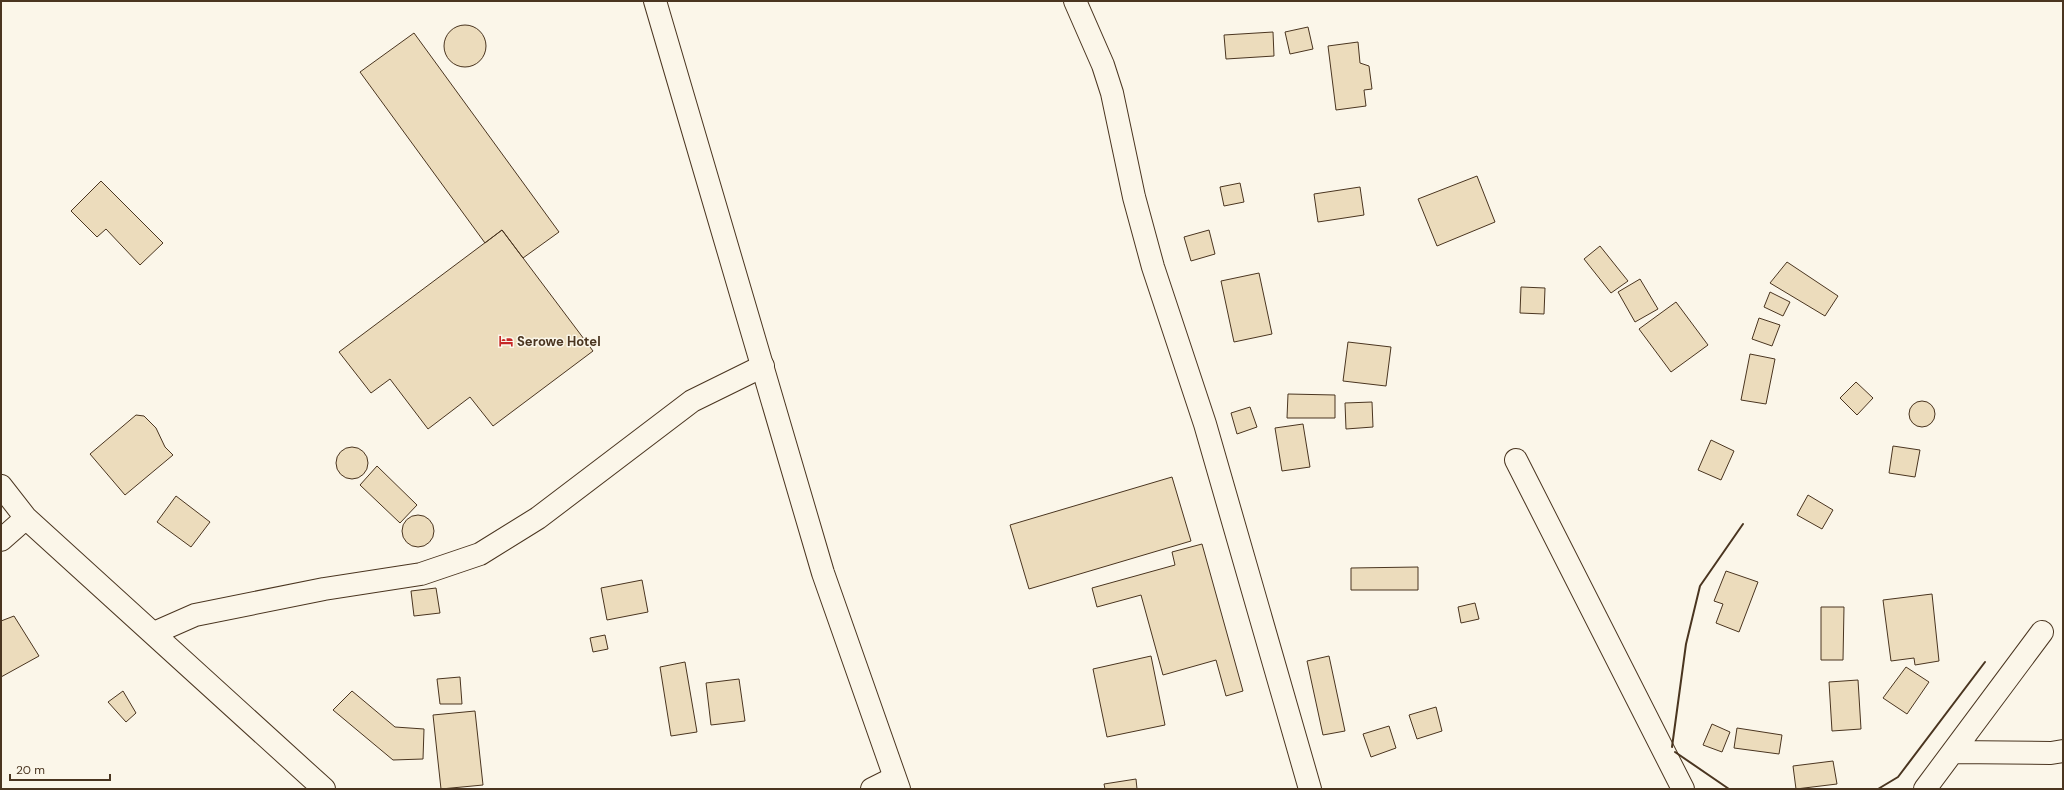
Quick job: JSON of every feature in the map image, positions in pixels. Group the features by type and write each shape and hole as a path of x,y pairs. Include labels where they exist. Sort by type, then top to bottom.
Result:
{"street":[{"path":"655,1 823,573 896,783 872,789"},
{"path":"1075,1 1103,65 1112,93 1134,197 1153,267 1205,424 1310,789"},
{"path":"154,633 195,615 324,590 420,574 480,554 538,518 692,401 763,366"},
{"path":"1516,460 1683,789"},
{"path":"1,486 26,518 324,789"},
{"path":"1,540 26,518"},
{"path":"1925,789 2042,632"},
{"path":"1953,752 2052,753 2063,751"}],"building":[{"path":"461,25 469,25 477,28 483,34 486,46 483,58 477,64 469,67 461,67 453,64 447,58 444,50 444,42 447,34 453,28"},
{"path":"1308,27 1313,49 1290,54 1285,32"},
{"path":"1273,32 1274,56 1226,59 1224,35"},
{"path":"414,33 559,232 523,258 502,230 485,243 360,72"},
{"path":"1358,42 1360,63 1369,66 1372,89 1364,90 1366,106 1336,110 1328,46"},
{"path":"1477,176 1495,222 1437,246 1418,199"},
{"path":"101,181 163,243 140,265 106,229 97,237 71,211"},
{"path":"1240,183 1244,202 1224,206 1220,187"},
{"path":"1360,187 1364,215 1318,222 1314,194"},
{"path":"502,230 593,351 493,426 470,397 428,429 390,379 371,393 339,352"},
{"path":"1209,230 1215,254 1191,261 1184,237"},
{"path":"1600,246 1628,281 1611,293 1584,259"},
{"path":"1787,262 1838,296 1825,316 1770,283"},
{"path":"1259,273 1272,334 1234,342 1221,281"},
{"path":"1640,279 1658,309 1635,322 1618,292"},
{"path":"1521,287 1545,288 1544,314 1520,313"},
{"path":"1770,292 1790,302 1783,316 1764,307"},
{"path":"1676,302 1708,345 1671,372 1639,329"},
{"path":"1759,318 1780,325 1772,346 1752,339"},
{"path":"1348,342 1391,347 1386,386 1343,381"},
{"path":"1750,354 1775,359 1766,404 1741,400"},
{"path":"1856,382 1873,398 1857,415 1840,398"},
{"path":"1288,394 1335,395 1335,418 1287,418"},
{"path":"1922,401 1931,405 1935,414 1931,423 1922,427 1913,423 1909,414 1913,405"},
{"path":"1372,402 1373,427 1346,429 1345,403"},
{"path":"1250,407 1257,427 1237,434 1231,413"},
{"path":"136,415 144,416 156,428 165,447 173,455 125,495 90,454"},
{"path":"1303,424 1310,467 1282,471 1275,428"},
{"path":"1711,440 1734,451 1721,480 1698,470"},
{"path":"1893,446 1920,450 1915,477 1889,473"},
{"path":"352,447 363,452 368,463 363,474 352,479 341,474 336,463 341,452"},
{"path":"377,466 417,505 400,523 360,485"},
{"path":"1172,477 1191,541 1029,589 1010,525"},
{"path":"1808,495 1833,510 1822,529 1797,515"},
{"path":"176,496 210,522 191,547 157,522"},
{"path":"418,515 429,520 434,531 429,542 418,547 407,542 402,531 407,520"},
{"path":"1202,544 1243,691 1226,696 1216,660 1163,675 1141,595 1097,607 1092,588 1175,565 1172,552"},
{"path":"1418,567 1418,590 1351,590 1351,568"},
{"path":"1726,571 1758,582 1739,632 1716,623 1723,604 1714,601"},
{"path":"642,580 648,612 607,620 601,588"},
{"path":"436,588 440,613 414,616 411,591"},
{"path":"1932,594 1939,661 1915,665 1914,658 1891,661 1883,600"},
{"path":"1475,603 1479,619 1461,623 1458,607"},
{"path":"1821,607 1844,607 1843,660 1821,660"},
{"path":"14,616 39,656 1,677 1,621"},
{"path":"605,635 608,649 593,652 590,638"},
{"path":"1151,656 1165,725 1107,737 1093,669"},
{"path":"1329,656 1345,731 1323,735 1307,661"},
{"path":"685,662 697,732 671,736 660,667"},
{"path":"1906,667 1929,682 1907,714 1883,698"},
{"path":"460,677 462,704 440,704 437,679"},
{"path":"739,679 745,721 711,725 706,683"},
{"path":"1858,680 1861,729 1832,731 1829,682"},
{"path":"123,691 136,713 126,722 108,702"},
{"path":"352,691 395,727 424,729 423,759 393,760 333,710"},
{"path":"1436,707 1442,731 1417,739 1409,715"},
{"path":"475,711 483,785 441,789 433,715"},
{"path":"1712,724 1730,732 1722,752 1703,745"},
{"path":"1389,726 1396,748 1371,757 1363,734"},
{"path":"1737,728 1782,735 1779,754 1734,748"},
{"path":"1833,761 1837,784 1796,789 1793,766"},
{"path":"1136,779 1137,789 1105,789 1104,784"}],"wall":[{"path":"1672,747 1686,644 1700,586 1743,524"},
{"path":"1878,789 1898,777 1985,662"},
{"path":"1675,752 1729,789"}],"place":[{"name":"Serowe Hotel","path":"506,341"}]}
